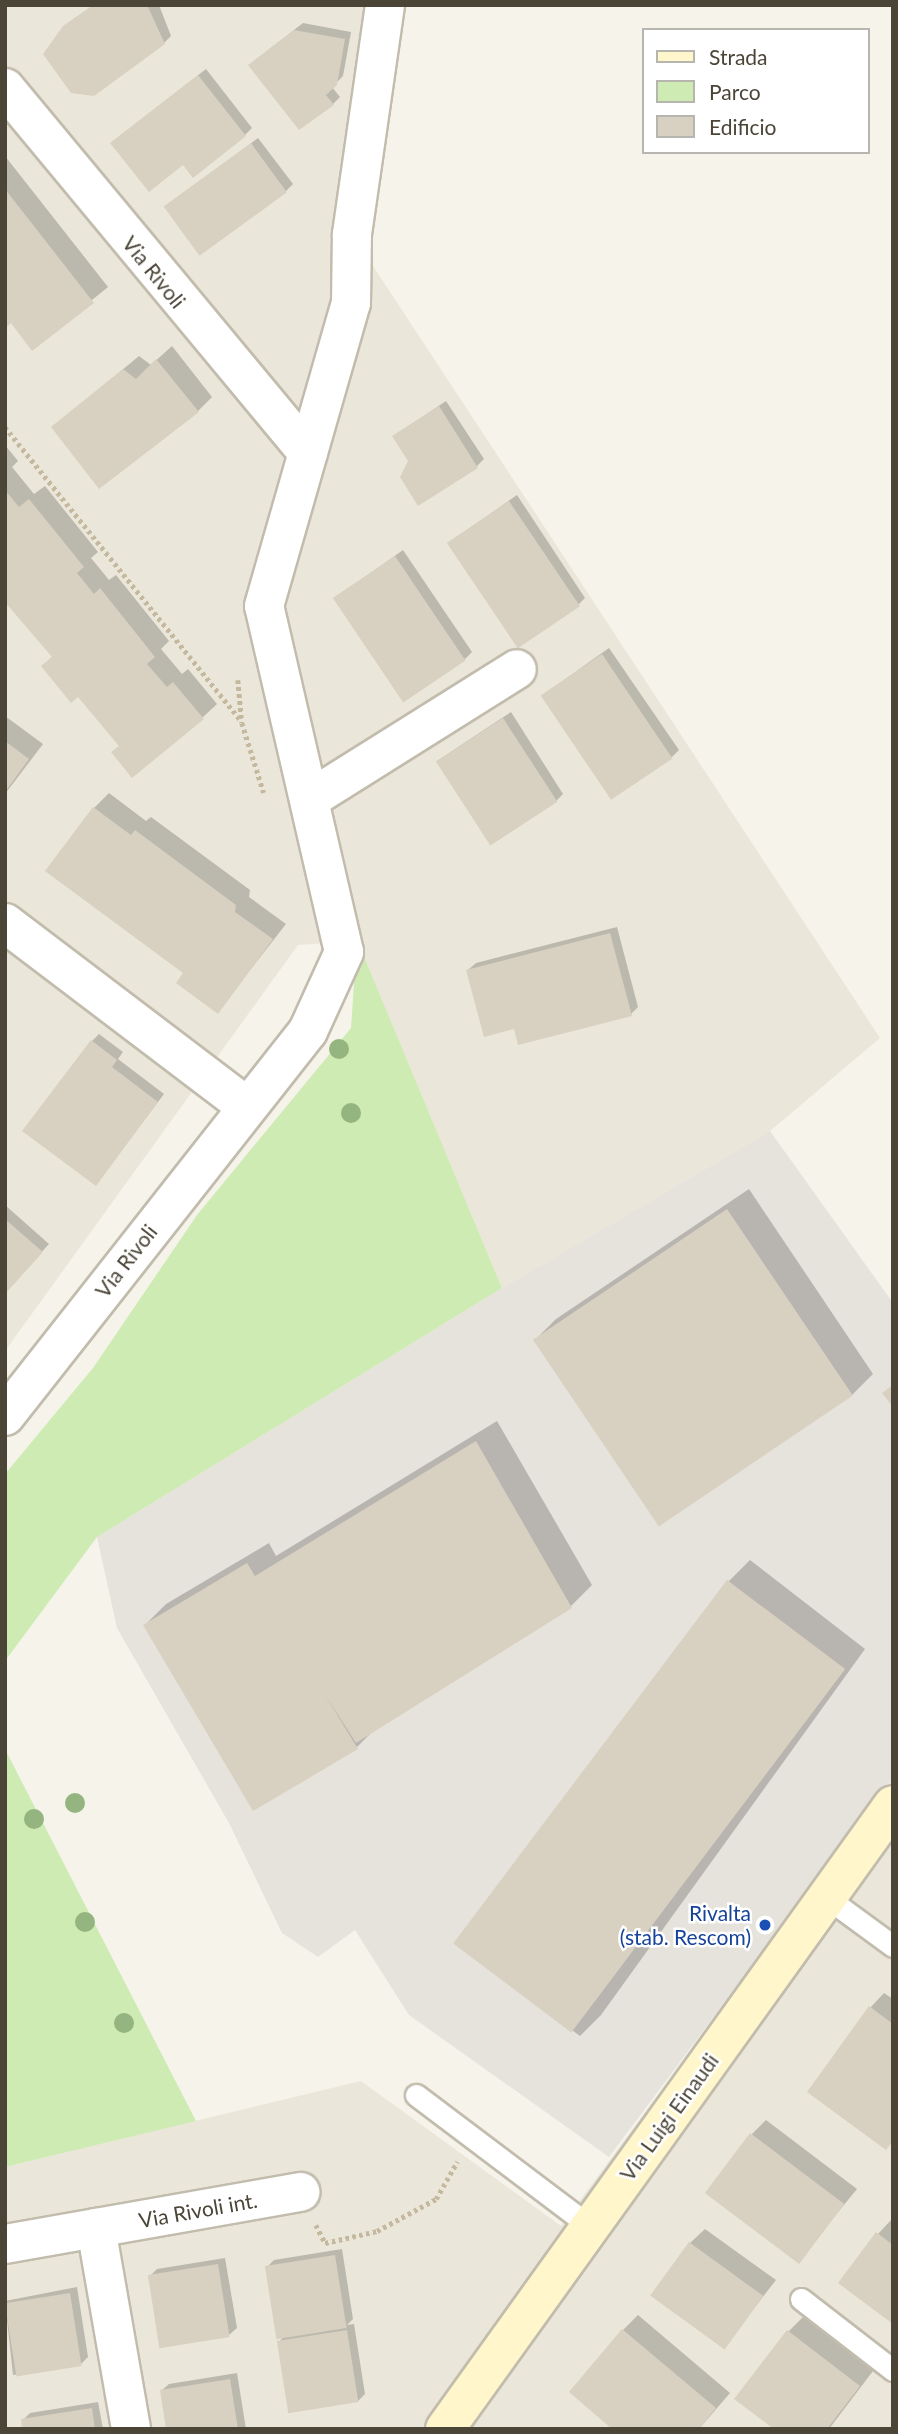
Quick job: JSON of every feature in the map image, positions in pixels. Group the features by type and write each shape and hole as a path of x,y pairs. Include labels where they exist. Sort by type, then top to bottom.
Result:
{"main road":[{"name":"Via Luigi Einaudi","path":"445,2429 893,1805"}],"street":[{"name":"Via Rivoli","path":"5,1416 307,1031 344,951 264,606 351,303 352,234 385,5"},
{"name":"Via Rivoli","path":"5,88 308,453"},
{"path":"310,799 517,669"},
{"path":"5,923 247,1107"},
{"name":"Via Rivoli int.","path":"5,2244 300,2192"},
{"path":"96,2228 131,2429"}],"lane":[{"path":"827,1897 893,1946"},
{"path":"416,2095 590,2226"},
{"path":"801,2298 893,2370"}],"path":[{"path":"5,427 242,723"},
{"path":"237,668 242,723 266,800"},
{"path":"300,2192 325,2243 377,2231 436,2199 471,2137"}],"shaded area":[{"path":"5,5 370,5 340,178 352,234 880,1038 770,1131 502,1288 357,941 298,945 5,1351"},
{"path":"770,1131 893,1303 893,1777 609,2157 409,2015 355,1930 318,1957 282,1933 229,1823 117,1628 97,1537 502,1288"},
{"path":"893,1777 893,2429 5,2429 5,2167 361,2081 561,2226"}],"green space":[{"path":"357,940 502,1288 97,1537 5,1661 5,1474 93,1368 197,1215 351,1028"},
{"path":"5,1749 196,2121 5,2167"}],"building":[{"path":"93,5 147,5 165,44 94,96 71,93 43,54 63,26"},
{"path":"294,30 345,39 337,85 326,95 334,105 299,130 248,65"},
{"path":"198,75 246,136 193,178 183,165 149,192 110,143"},
{"path":"251,143 287,192 199,256 164,206"},
{"path":"5,189 94,303 32,351 11,323 5,328"},
{"path":"156,359 199,412 99,489 51,427 123,369 136,379"},
{"path":"439,406 478,468 418,506 400,477 408,461 392,436"},
{"path":"5,490 19,507 29,499 84,567 77,573 94,594 100,588 155,657 147,664 167,687 173,682 204,719 132,778 111,752 119,746 78,697 71,703 41,666 52,657 5,602"},
{"path":"509,501 580,606 518,648 447,543"},
{"path":"395,556 465,660 403,702 333,598"},
{"path":"602,654 672,758 611,800 541,695"},
{"path":"503,718 557,802 490,845 436,762"},
{"path":"5,741 29,759 5,792"},
{"path":"93,807 131,835 135,830 236,905 235,912 273,939 218,1014 176,983 183,973 45,871"},
{"path":"610,933 632,1016 518,1045 514,1029 484,1037 466,970"},
{"path":"91,1040 117,1060 112,1067 158,1102 96,1186 22,1131"},
{"path":"727,1209 853,1396 659,1526 533,1340"},
{"path":"5,1219 43,1252 5,1294"},
{"path":"893,1385 893,1407 882,1393"},
{"path":"476,1441 572,1608 356,1743 324,1693 358,1749 253,1811 143,1625 247,1563 255,1576"},
{"path":"727,1580 845,1669 571,2032 453,1943"},
{"path":"869,2006 893,2024 893,2141 886,2150 807,2092"},
{"path":"750,2133 844,2204 799,2264 705,2193"},
{"path":"876,2232 893,2245 893,2324 838,2283"},
{"path":"689,2242 763,2296 725,2349 650,2295"},
{"path":"335,2255 347,2328 276,2339 265,2266"},
{"path":"218,2264 230,2337 159,2348 148,2275"},
{"path":"70,2293 82,2366 16,2376 5,2303"},
{"path":"622,2329 716,2408 699,2429 612,2429 569,2392"},
{"path":"347,2330 358,2402 288,2413 277,2341"},
{"path":"787,2330 860,2386 827,2429 774,2429 734,2399"},
{"path":"230,2379 238,2429 166,2429 160,2390"},
{"path":"92,2408 95,2429 22,2429 21,2419"}],"place":[{"name":"Rivalta (stab. Rescom)","path":"765,1925"}]}
